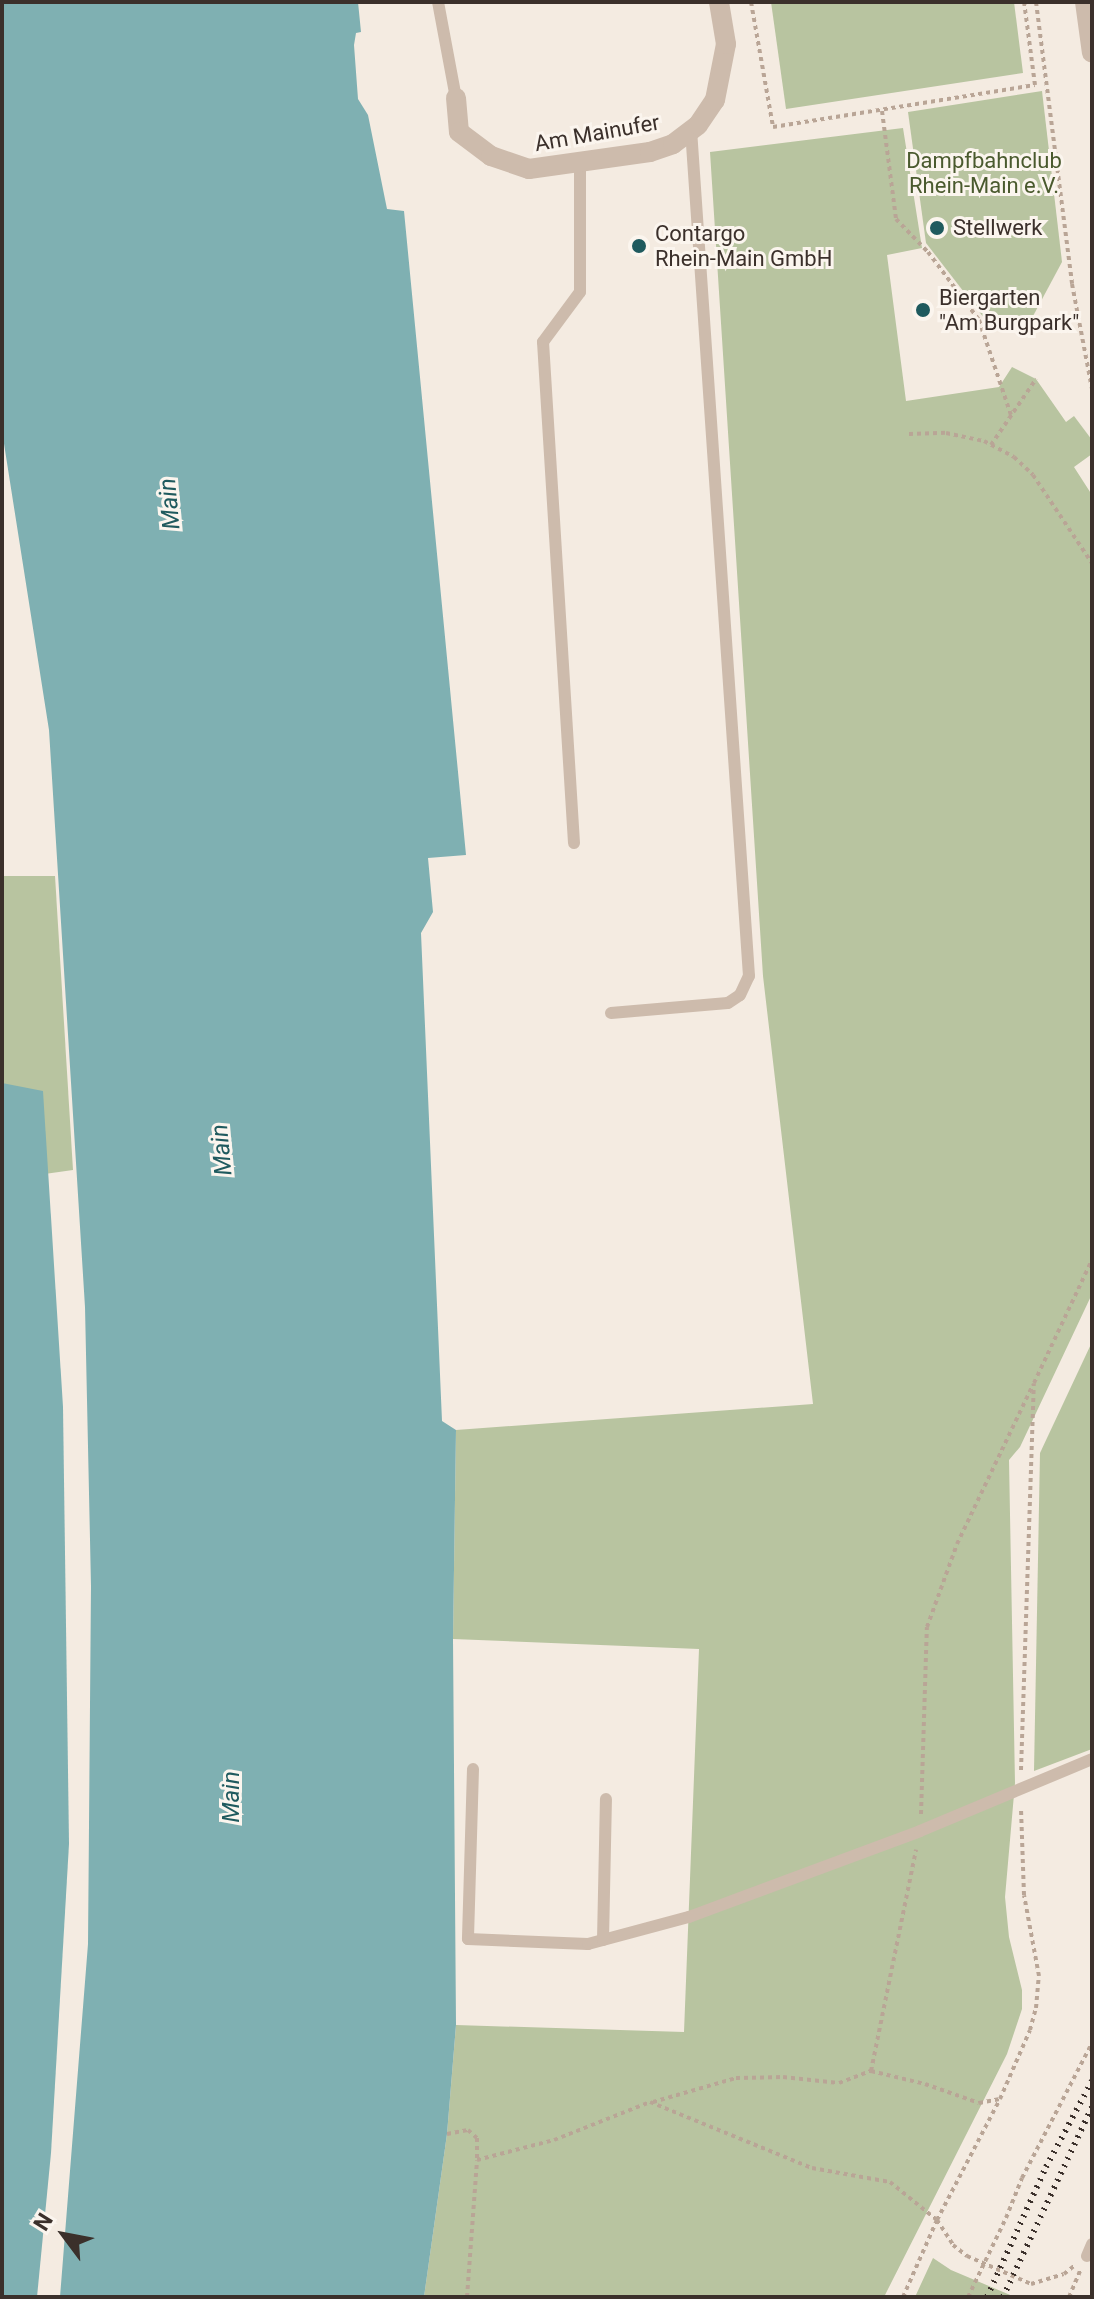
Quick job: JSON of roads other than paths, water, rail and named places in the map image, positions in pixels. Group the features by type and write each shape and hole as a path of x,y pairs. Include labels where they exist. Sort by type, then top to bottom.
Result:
{"street":[{"name":"Am Mainufer","path":"456,98 459,132 491,156 529,169 650,152 673,144 691,130 715,100 723,75 726,44 719,2"},
{"path":"1085,2 1092,53"}],"lane":[{"path":"438,2 456,98"},
{"path":"611,1013 728,1003 740,995 749,976 691,130"},
{"path":"574,843 543,342 580,292 580,162"},
{"path":"473,1769 468,1939 588,1944 689,1917 920,1831 1092,1759"},
{"path":"603,1940 606,1799"}],"water":[{"name":"Main","path":"2,2 358,2 361,32 356,33 354,45 358,99 368,115 387,209 404,211 466,855 428,858 433,912 421,933 442,1421 456,1430 453,1639 456,2025 447,2134 424,2297 60,2297 88,1944 91,1586 85,1307 49,730 2,431"},
{"path":"2,1083 43,1091 63,1407 69,1844 51,2153 37,2297 2,2297"}],"railway":[{"path":"987,2297 1046,2167 1092,2081"},
{"path":"1003,2297 1092,2107"}],"place":[{"name":"Stellwerk","path":"937,228"},
{"name":"Contargo Rhein-Main GmbH","path":"639,246"},
{"name":"Biergarten \"Am Burgpark\"","path":"923,310"}],"park label":[{"name":"Dampfbahnclub Rhein-Main e.V.","path":"984,172"}]}
